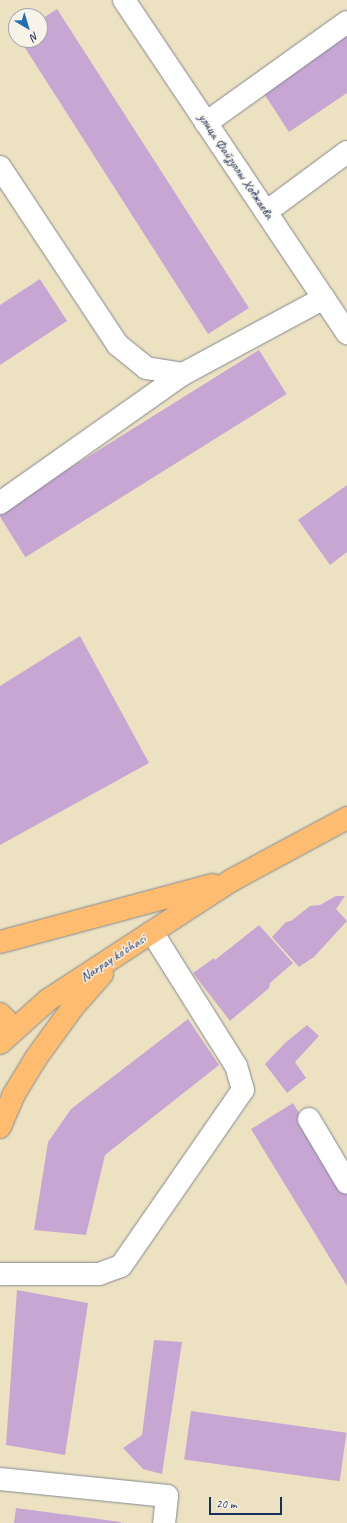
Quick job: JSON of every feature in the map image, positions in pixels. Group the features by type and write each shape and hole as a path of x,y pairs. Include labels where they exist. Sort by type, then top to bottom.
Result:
{"main road":[{"name":"Narpay ko'chasi","path":"5,1029 232,880 347,818"},
{"name":"Narpay ko'chasi","path":"0,942 232,880"},
{"path":"0,927 77,921"},
{"path":"0,1127 13,1096 36,1058 72,1007 124,950"}],"street":[{"name":"улица Файзуллы Ходжаева","path":"124,0 347,333"},
{"path":"206,123 347,22"},
{"path":"266,212 347,152"},
{"path":"0,168 118,345 146,368 183,374"},
{"path":"0,503 183,374 324,298"},
{"path":"0,1274 99,1274 121,1266 242,1090 236,1066 152,932"},
{"path":"309,1119 347,1183"},
{"path":"0,1479 167,1496 164,1523"}],"building":[{"path":"57,9 249,308 208,334 25,48 48,48 48,15"},
{"path":"347,32 347,93 289,132 261,89"},
{"path":"40,279 67,321 0,365 0,305"},
{"path":"259,350 287,394 25,557 0,517 0,512"},
{"path":"347,485 347,552 330,565 298,520"},
{"path":"80,636 149,763 0,845 0,686"},
{"path":"336,896 345,896 336,909 347,921 314,957 299,967 272,937 286,922 291,921 310,906 320,905"},
{"path":"259,925 293,963 270,983 269,988 230,1021 193,973 214,958 215,960"},
{"path":"188,1019 219,1065 105,1155 86,1235 34,1230 48,1142 71,1109"},
{"path":"307,1025 319,1036 295,1062 306,1078 287,1093 265,1064 285,1043"},
{"path":"293,1103 347,1191 347,1286 251,1129"},
{"path":"17,1290 88,1303 65,1455 6,1445"},
{"path":"154,1340 182,1342 162,1474 143,1469 123,1448 142,1435"},
{"path":"191,1411 346,1433 340,1481 184,1460"},
{"path":"16,1508 121,1522 121,1523 14,1523"}]}
